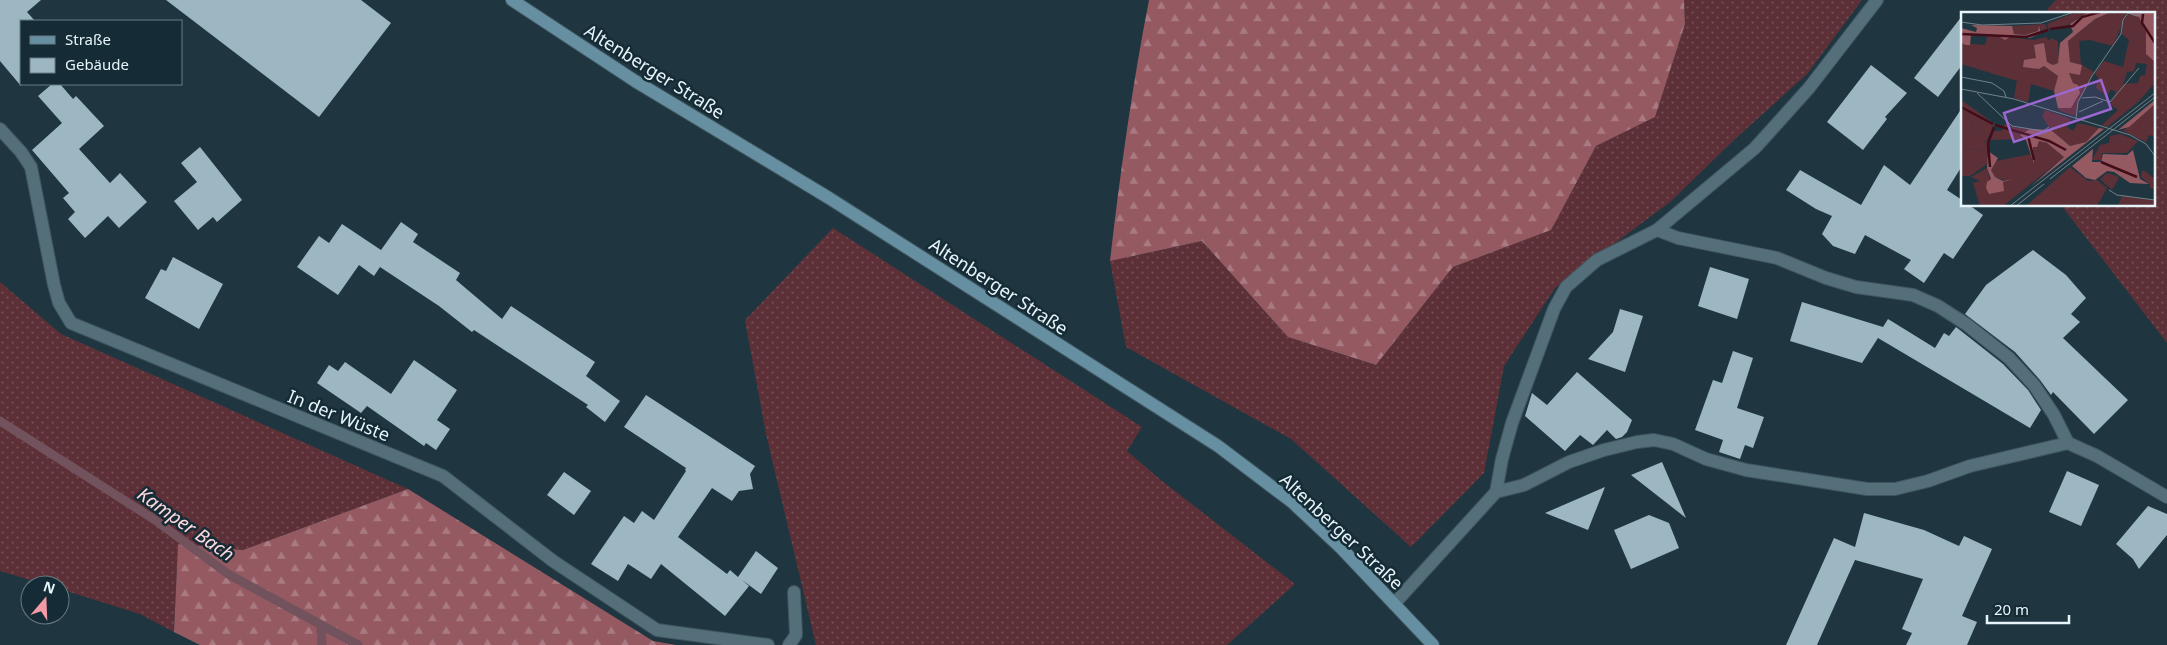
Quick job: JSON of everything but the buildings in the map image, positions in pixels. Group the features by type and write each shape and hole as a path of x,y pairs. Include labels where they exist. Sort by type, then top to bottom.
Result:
{"main road":[{"name":"Altenberger Straße","path":"512,0 635,81 829,198 1218,446 1292,502 1342,549 1432,645"}],"street":[{"path":"1394,604 1496,492 1502,459 1512,424 1554,309 1566,287 1597,260 1658,230 1755,148 1809,88 1878,0"},
{"name":"In der Wüste","path":"0,129 21,152 31,168 54,285 59,303 71,323 443,476 553,560 657,630 768,645"},
{"path":"1658,230 1678,238 1778,258 1826,278 1856,287 1913,295 1938,306 1966,324 2009,358 2034,386 2054,415 2068,443"},
{"path":"1496,492 1524,485 1569,462 1604,450 1654,440 1673,444 1706,459 1746,470 1867,489 1903,487 1928,481 1970,466 2068,443 2097,456 2167,497"},
{"path":"789,645 796,635 794,592"}],"shaded area":[{"path":"1684,0 1862,0 1807,74 1734,140 1670,202 1555,288 1504,366 1484,473 1411,547 1291,439 1126,347 1110,261 1202,241 1288,337 1376,365 1453,267 1551,230 1596,146 1655,117 1685,24"},
{"path":"2056,0 2167,0 2167,343 2062,206 2154,206 2154,12 2047,12"},
{"path":"833,228 1142,427 1127,451 1162,481 1295,584 1227,645 816,645 766,434 745,320"},
{"path":"0,282 61,334 408,489 243,550 178,544 174,632 140,614 70,592 70,575 20,575 20,577 0,571"}],"green space":[{"path":"1149,0 1684,0 1685,24 1655,117 1596,146 1551,230 1453,267 1376,365 1288,337 1202,241 1110,261 1127,130"},
{"path":"408,489 653,641 676,645 200,645 174,632 178,544 243,550"}],"waterway":[{"name":"Kamper Bach","path":"0,421 155,520 228,574 358,645"},
{"path":"321,625 322,645"}]}
